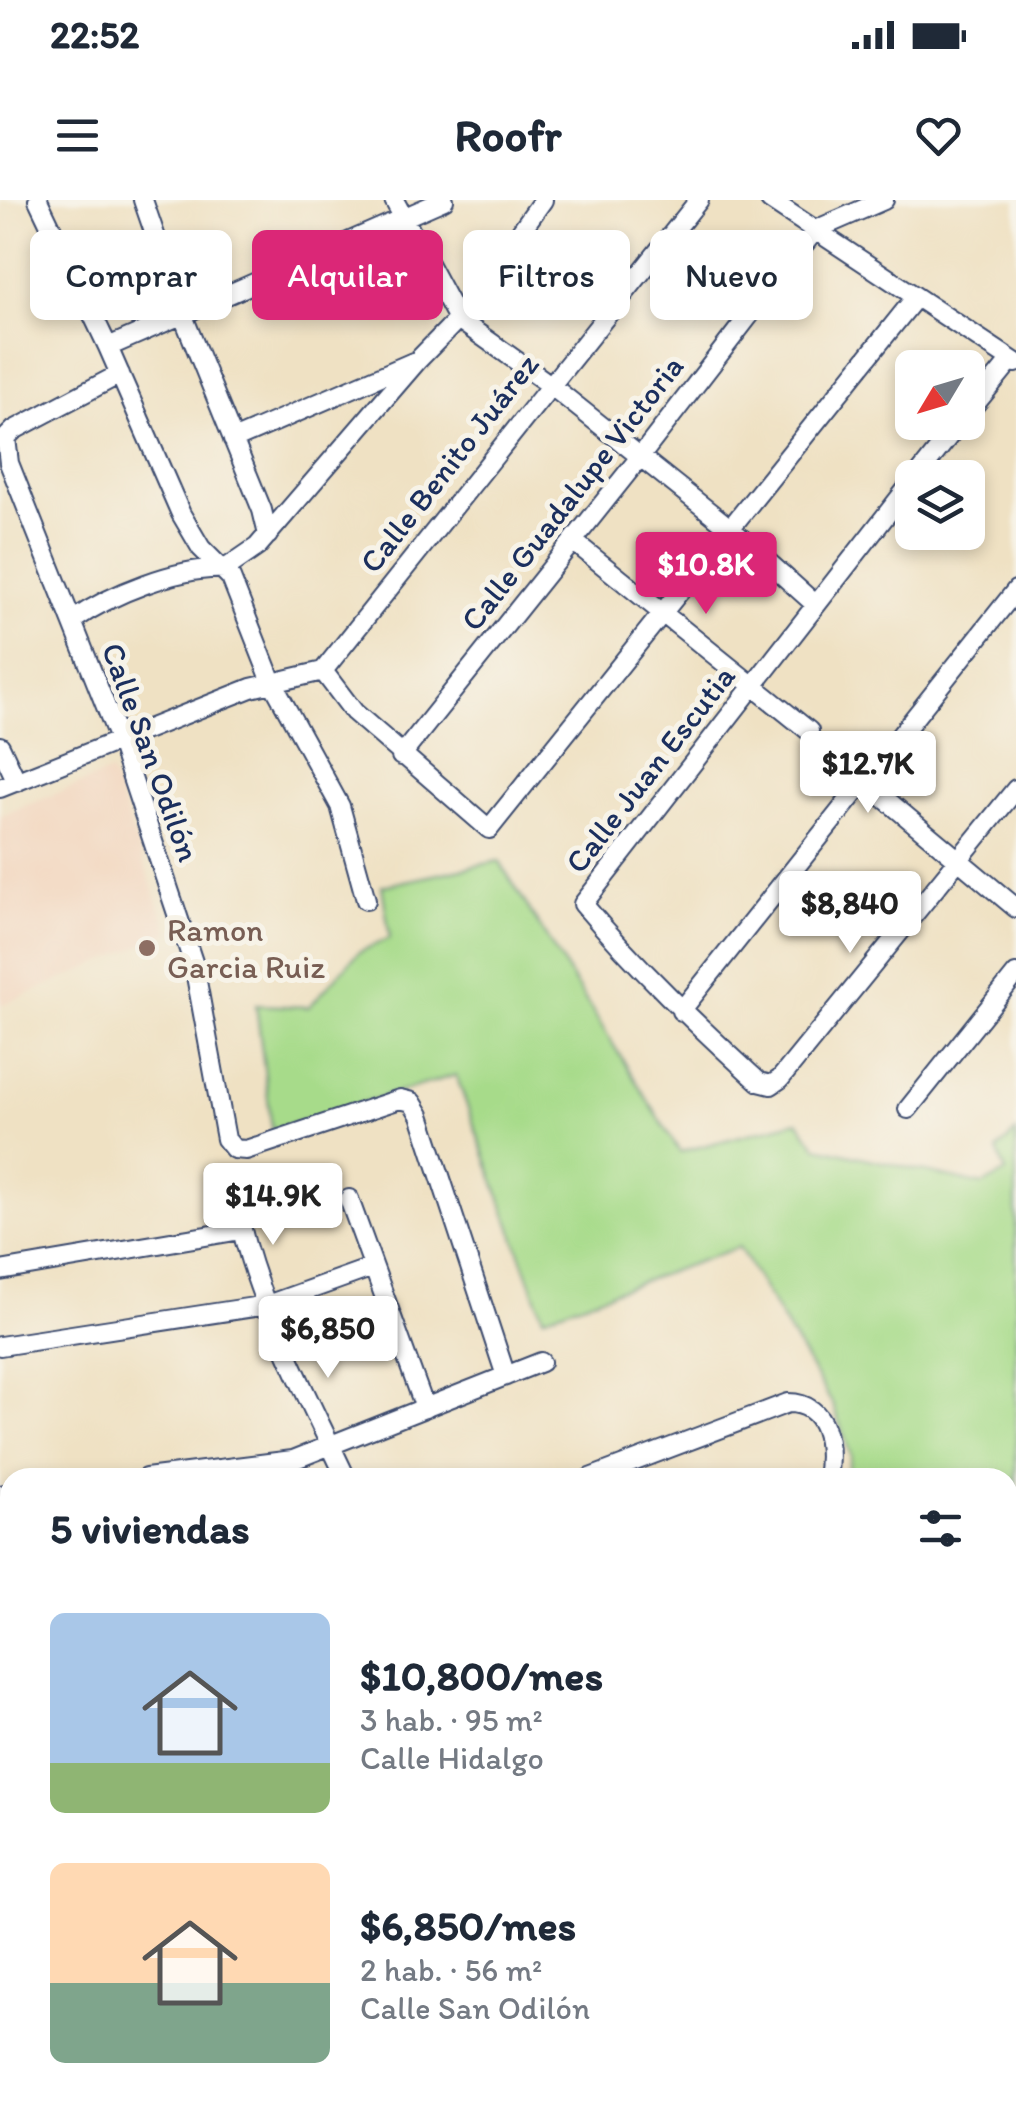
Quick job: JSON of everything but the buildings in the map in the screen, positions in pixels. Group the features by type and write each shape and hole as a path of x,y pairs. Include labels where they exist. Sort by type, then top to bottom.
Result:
{"street":[{"path":"38,200 193,536 225,570 272,682 340,806 366,900"},
{"path":"394,200 458,318 550,384 731,529 815,604"},
{"path":"232,294 444,200"},
{"path":"72,622 97,603 192,570 225,570 239,562 268,535 458,318 543,200"},
{"name":"Calle Benito Juárez","path":"319,672 698,200"},
{"path":"770,200 1013,362 985,394"},
{"name":"Calle Guadalupe Victoria","path":"401,756 640,458 814,230 884,200"},
{"path":"147,202 156,230"},
{"path":"0,746 9,785 272,682 319,672 401,756 490,829 916,297"},
{"path":"108,347 173,320"},
{"path":"185,320 262,510 268,535"},
{"path":"233,440 418,360"},
{"name":"Calle San Odilón","path":"120,374 14,430 6,438 5,466 120,742 194,965 226,1138 234,1149 246,1150 400,1099 412,1102 420,1115 506,1376"},
{"name":"Calle Juan Escutia","path":"930,460 946,440"},
{"name":"Calle Juan Escutia","path":"681,1011 583,904 895,504"},
{"path":"573,541 809,732"},
{"path":"1016,590 681,1011 760,1082 771,1085 780,1079 1016,790"},
{"path":"865,782 1016,908"},
{"path":"908,1109 1016,974"},
{"path":"349,1199 425,1408"},
{"path":"236,1203 241,1230 267,1304 341,1468"},
{"path":"0,1270 241,1230"},
{"path":"0,1346 267,1304 373,1267"},
{"path":"227,1468 292,1460 540,1362"},
{"path":"616,1468 788,1402 806,1405 818,1416 828,1436 828,1468"}],"shaded area":[{"path":"111,772 169,933 0,1006 0,816"}],"green space":[{"path":"499,861 680,1152 798,1121 817,1147 983,1185 1006,1172 997,1150 1016,1132 1016,1468 848,1468 851,1456 833,1405 739,1247 543,1317 456,1075 272,1130 256,1005 309,1007 359,952 390,938 382,886"}],"place":[{"name":"Ramon Garcia Ruiz","path":"147,948"}]}
